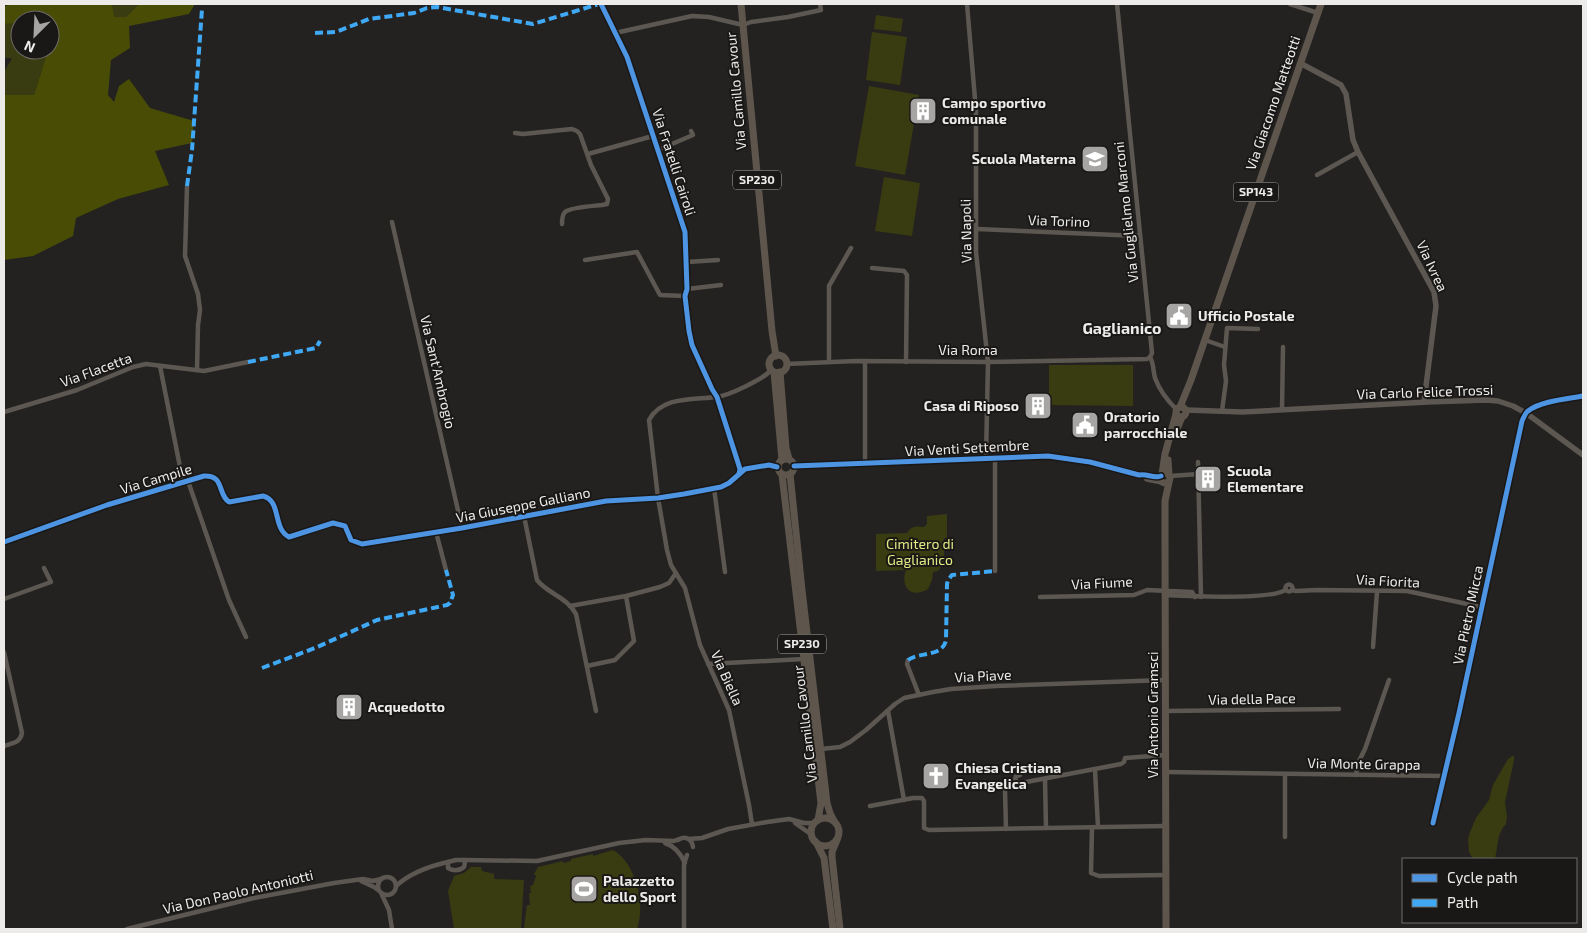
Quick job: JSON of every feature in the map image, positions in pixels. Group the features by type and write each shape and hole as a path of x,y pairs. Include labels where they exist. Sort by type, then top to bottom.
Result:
{"main road":[{"name":"Via Camillo Cavour","path":"741,4 772,331 776,356 770,360 769,365 775,371 786,448 785,460 792,462 794,466"},
{"name":"Via Giacomo Matteotti","path":"1181,411 1321,4"},
{"path":"775,371 784,369 786,364 782,357 776,356"},
{"name":"Via Antonio Gramsci","path":"1166,929 1165,478 1166,453 1181,411"},
{"path":"777,467 778,463 785,460"},
{"path":"782,475 790,474 794,466"},
{"name":"Via Camillo Cavour","path":"777,467 782,475 804,659 820,803 817,819"},
{"name":"Via Camillo Cavour","path":"790,474 828,809 834,821"},
{"path":"833,929 824,858 812,834 812,826 817,819 826,818 834,821 839,828 839,836 832,852 832,857 840,929"},
{"path":"816,842 820,845 829,845 837,840"}],"street":[{"name":"Via Fratelli Cairoli","path":"601,4 626,57 685,232 688,288 685,296 689,331 692,344 717,397 740,469 739,474"},
{"path":"615,32 692,16 743,25 821,10 820,4"},
{"name":"Via Napoli","path":"967,4 976,112 977,261 988,362 986,457"},
{"name":"Via Guglielmo Marconi","path":"1117,4 1152,353 1150,357 1156,379 1169,402 1181,411"},
{"path":"1290,4 1318,13"},
{"name":"Via Ivrea","path":"1300,63 1341,85 1346,94 1353,140 1358,152 1434,292 1436,306 1424,402"},
{"path":"515,133 572,129 578,131 608,199 607,204 566,212 562,224"},
{"name":"Via Fratelli Cairoli","path":"658,150 693,135 691,131"},
{"path":"588,154 653,136"},
{"path":"1317,175 1358,152"},
{"path":"187,186 185,256 198,294 200,310 197,370"},
{"name":"Via Sant'Ambrogio","path":"392,222 462,528"},
{"name":"Via Torino","path":"977,229 1140,236"},
{"path":"829,361 829,286 851,248"},
{"path":"585,260 637,252 660,295 685,296"},
{"path":"687,262 718,260"},
{"path":"872,268 904,271 907,275 906,362"},
{"path":"688,288 721,285"},
{"path":"1222,411 1226,381 1224,365 1227,328 1258,329"},
{"path":"1205,340 1225,347"},
{"path":"1282,410 1283,347"},
{"name":"Via Roma","path":"786,364 829,361 988,362 1144,360 1150,357"},
{"path":"865,361 865,463"},
{"name":"Via Flacetta","path":"4,412 77,390 132,367 146,364 209,370 248,362"},
{"name":"Via Campile","path":"160,366 185,482 229,600 246,637"},
{"name":"Via Biella","path":"752,824 729,710 708,664 697,634 686,588 671,566 658,498 649,420 659,408 676,401 717,397 760,380 775,371"},
{"path":"1526,413 1554,401 1583,396"},
{"name":"Via Carlo Felice Trossi","path":"1181,411 1282,410 1424,402 1498,401 1526,413 1583,455"},
{"name":"Via Pietro Micca","path":"1433,823 1459,713 1522,421 1526,413"},
{"name":"Via Venti Settembre","path":"794,466 986,457 1054,456 1090,462 1139,475 1141,478 1160,483 1165,478"},
{"path":"995,457 995,571"},
{"path":"1165,593 1198,597 1198,462"},
{"name":"Via Giuseppe Galliano","path":"281,532 289,538 333,523 345,526 351,540 362,544 462,528 606,501 658,498 714,488 729,483 745,469 769,465 777,467"},
{"path":"1165,478 1199,474"},
{"name":"Via Campile","path":"4,542 107,505 204,476 212,476 218,482 226,500 229,502 263,496 271,500 281,532"},
{"path":"714,488 725,572"},
{"path":"524,516 537,580 542,586 570,606 576,614 596,712"},
{"path":"436,532 446,570"},
{"path":"4,599 51,582 44,568"},
{"path":"570,606 626,596 660,587 669,583 676,574"},
{"name":"Via Fiorita","path":"1198,597 1276,593 1286,590 1286,586 1290,584 1292,590 1296,591 1407,591 1481,607"},
{"name":"Via Fiume","path":"1040,597 1134,595 1146,590 1165,593"},
{"path":"1373,647 1377,592"},
{"path":"588,666 614,660 634,641 626,596"},
{"path":"4,652 22,733 21,739 4,746"},
{"path":"708,664 804,659"},
{"path":"908,660 907,664 919,695"},
{"name":"Via Piave","path":"821,749 840,747 850,742 904,698 952,689 1165,680"},
{"path":"1356,775 1389,680"},
{"name":"Via della Pace","path":"1165,712 1339,709"},
{"path":"888,711 904,800"},
{"path":"1020,775 1016,776 1015,779 1018,783 1121,764 1125,758 1165,755"},
{"path":"1095,770 1095,828 1091,873 1099,876 1166,875"},
{"name":"Via Monte Grappa","path":"1165,772 1443,776"},
{"path":"1285,775 1285,837"},
{"path":"1045,779 1046,828"},
{"path":"1005,790 1006,829"},
{"path":"870,806 920,797 923,799 923,817 926,830 1166,826"},
{"path":"354,880 372,885 386,895 395,891 396,886 406,878 448,862 464,860 537,861 618,843 702,838 728,829 752,824 789,819 804,823 817,819"},
{"path":"792,820 812,834"},
{"path":"684,929 685,863 687,855 702,838"},
{"path":"689,839 693,847"},
{"path":"676,850 675,846 679,840"},
{"path":"661,841 669,844 681,854 685,863"},
{"path":"681,854 687,855"},
{"path":"464,860 464,867"},
{"path":"434,866 445,866 451,870 459,870 470,863 483,861"},
{"path":"448,862 448,868"},
{"path":"389,910 380,892 378,883 386,877 406,878"},
{"path":"390,878 396,886"},
{"name":"Via Don Paolo Antoniotti","path":"126,929 254,898 354,880 373,881 381,879"},
{"path":"391,894 389,910 392,929"}],"green space":[{"path":"112,4 139,4 126,17 113,17"},
{"path":"876,15 903,19 901,32 874,29"},
{"path":"4,24 10,24 10,58 4,58"},
{"path":"872,32 907,37 900,85 866,80"},
{"path":"11,60 45,60 34,95 4,95 4,72"},
{"path":"869,86 919,95 905,175 855,166"},
{"path":"884,177 920,183 912,236 875,231"},
{"path":"1049,365 1133,365 1133,406 1049,405"},
{"name":"Cimitero di Gaglianico","path":"947,514 947,538 944,538 944,563 941,563 938,571 933,572 928,589 917,593 908,590 905,582 906,570 876,571 876,534 907,533 914,527 924,527 927,524 927,516"},
{"path":"1514,755 1505,802 1506,824 1499,836 1495,858 1472,858 1469,852 1468,839 1470,832 1476,818 1489,800 1493,785 1508,759"},
{"name":"Palazzetto dello Sport","path":"613,850 628,864 637,885 640,908 637,929 526,929 524,927 527,905 530,905 530,886 533,885 536,876 534,874 538,867 563,861 563,863 571,861 571,859 593,854 593,856"},
{"path":"471,867 481,867 482,871 494,874 494,879 524,880 521,929 454,929 448,891 454,876 464,873"}],"shaded area":[{"path":"14,4 112,4 114,17 126,17 139,4 195,4 189,14 129,26 130,48 111,60 108,95 114,102 119,86 129,79 150,108 194,121 192,143 155,151 169,185 118,199 76,218 73,236 33,256 4,260 4,95 34,95 45,60 60,60 60,10 10,10 10,24 4,24 4,6"}],"marked path":[{"path":"315,33 336,32 369,19 414,13 427,8 437,7 533,24 599,4"},
{"path":"187,186 192,150 202,9"},
{"path":"248,362 316,348 320,341"},
{"path":"262,668 315,648 377,620 447,605 450,603 453,595 446,570"},
{"path":"908,660 936,652 944,645 946,640 947,584 952,575 995,571"}],"cycle path":[{"path":"601,4 627,57 685,232 687,289 685,296 692,345 717,397 740,469 739,474"},
{"path":"1433,823 1459,713 1522,421 1527,412 1540,405 1583,396"},
{"path":"794,466 1048,456 1090,462 1139,475 1161,476"},
{"path":"4,542 107,505 204,476 211,477 218,482 225,499 229,502 263,496 269,499 273,503 280,528 289,537 333,523 345,526 351,540 362,544 462,528 606,501 658,498 684,494 721,487 729,483 745,469 769,465 777,467"}],"place":[{"name":"Campo sportivo comunale","path":"923,111"},
{"name":"Scuola Materna","path":"1095,159"},
{"name":"Ufficio Postale","path":"1179,316"},
{"name":"Casa di Riposo","path":"1038,406"},
{"name":"Oratorio parrocchiale","path":"1085,425"},
{"name":"Scuola Elementare","path":"1208,479"},
{"name":"Acquedotto","path":"349,707"},
{"name":"Chiesa Cristiana Evangelica","path":"936,776"},
{"name":"Palazzetto dello Sport","path":"584,889"}],"district":[{"name":"Gaglianico","path":"1122,328"}]}
